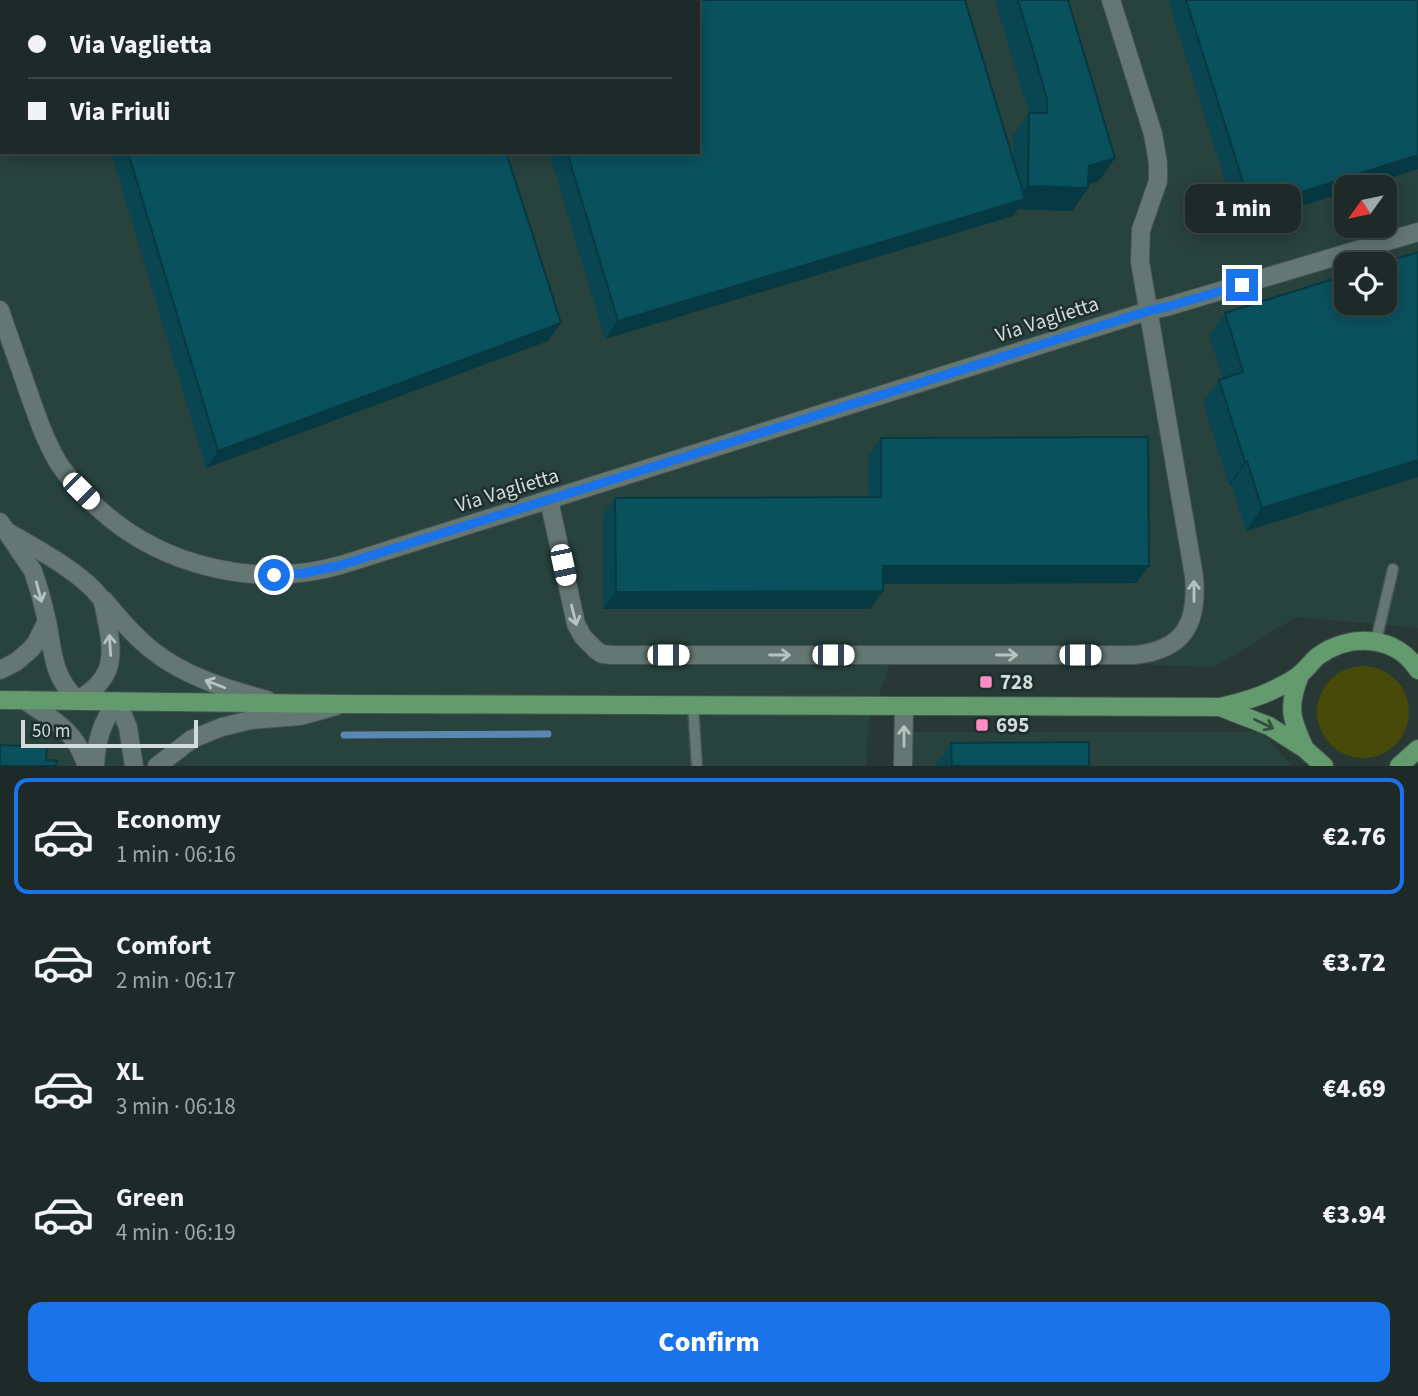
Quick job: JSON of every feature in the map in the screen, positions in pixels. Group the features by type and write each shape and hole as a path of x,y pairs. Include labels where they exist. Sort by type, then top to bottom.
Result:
{"main road":[{"path":"1304,749 1295,728 1291,708 1293,692 1300,675 1331,649 1361,640 1376,641 1403,653 1418,670"},
{"path":"0,700 1220,707 1260,696 1300,675"},
{"path":"1220,707 1269,726 1324,766"}],"street":[{"path":"550,500 576,624 589,644 603,654 1134,655 1164,649 1179,639 1191,621 1195,587 1139,245 1143,222 1158,181 1158,163 1153,134 1111,0"},
{"name":"Via Vaglietta","path":"0,310 49,446 63,469 92,502 131,534 181,559 259,575 285,575 341,565 1148,311 1418,233"},
{"path":"4,527 33,571 47,621 56,671 67,690 78,700 99,686 109,667 110,640 102,598"},
{"path":"4,527 60,563 102,598 144,643 162,657 181,669 222,687 281,703"},
{"path":"0,670 24,656 36,643 47,621"},
{"path":"24,700 72,736 87,766"},
{"path":"95,766 99,733 105,718 117,701"},
{"path":"117,701 130,735 134,766"},
{"path":"157,766 192,739 222,727 251,720 300,716 343,704"},
{"path":"904,706 904,766"}],"lane":[{"path":"1376,641 1393,569"},
{"path":"693,705 697,766"}],"shaded area":[{"path":"700,0 1418,0 1418,628 1296,617 1215,667 893,656 868,725 867,766 0,766 0,154 700,154"},
{"path":"1363,666 1380,670 1395,680 1405,695 1409,712 1405,729 1395,744 1380,754 1363,758 1346,754 1331,744 1321,729 1317,712 1321,695 1331,680 1346,670"},
{"path":"912,732 1262,732 1292,766 911,766"}],"building":[{"path":"700,0 965,0 1025,199 618,321 568,154 700,154"},
{"path":"1018,0 1068,0 1115,158 1089,166 1088,188 1028,186 1029,113 1047,113 1047,99"},
{"path":"1186,0 1418,0 1418,155 1355,175 1334,175 1334,182 1251,208"},
{"path":"129,154 507,154 561,323 218,451"},
{"path":"1418,252 1418,460 1262,508 1219,380 1243,372 1225,313 1334,279 1334,315 1397,315 1397,259"},
{"path":"1148,437 1149,566 883,566 883,591 616,592 615,498 881,497 881,438"},
{"path":"1089,742 1089,766 952,766 951,743"},
{"path":"0,745 47,747 46,760 57,761 56,766 0,766"}],"waterway":[{"path":"344,735 548,734"}],"place":[{"name":"728","path":"986,682"},
{"name":"695","path":"982,725"}],"route":[{"path":"274,575 305,573 341,565 1148,311 1242,285"}]}
